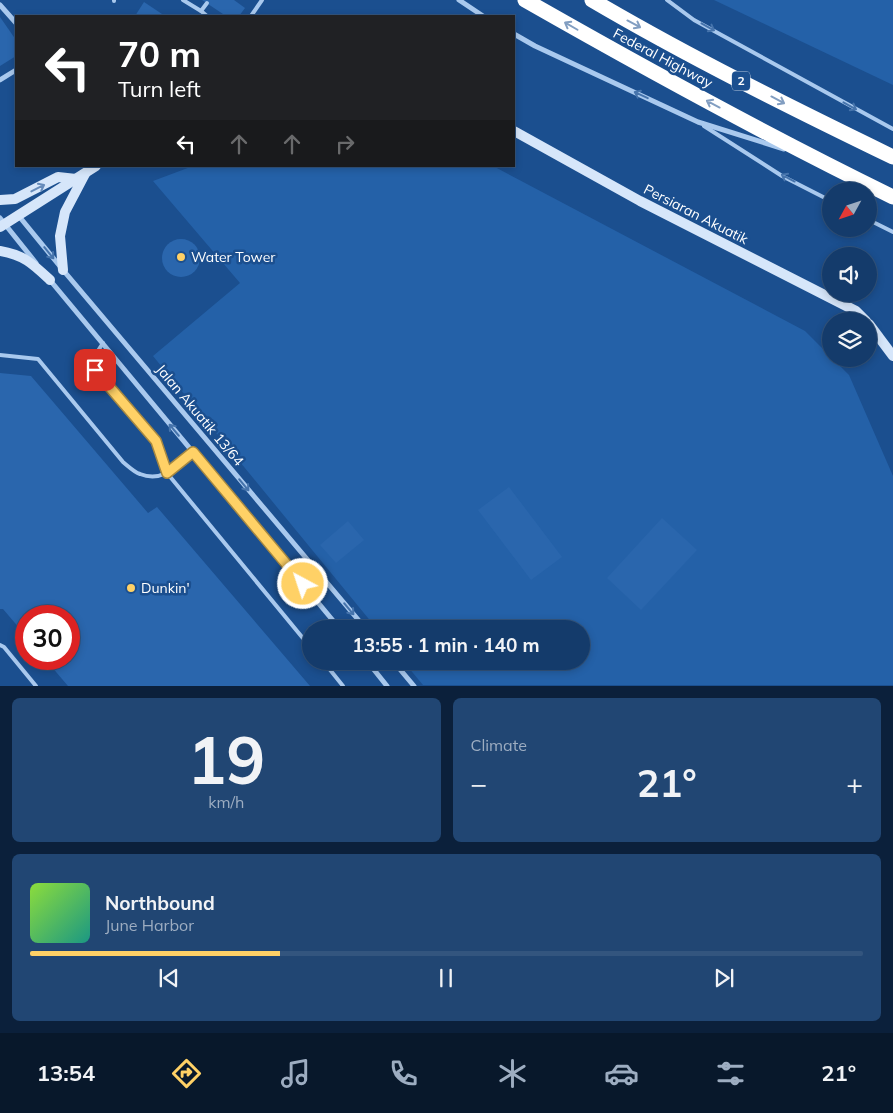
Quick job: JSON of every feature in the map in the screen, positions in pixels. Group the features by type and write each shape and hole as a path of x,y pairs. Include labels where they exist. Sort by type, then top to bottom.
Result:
{"highway":[{"name":"Federal Highway","path":"525,0 818,160 893,197"},
{"name":"Federal Highway","path":"592,0 782,103 893,157"}],"street":[{"path":"459,0 482,15"},
{"path":"0,6 15,22"},
{"path":"515,35 535,46 698,122 818,160"},
{"path":"0,80 15,71"},
{"name":"Persiaran Akuatik","path":"515,132 640,201 857,312"},
{"path":"1,223 18,215 95,167"},
{"path":"63,270 60,236 64,212 86,173"},
{"path":"0,200 15,199 58,177 76,179"},
{"name":"Jalan Akuatik 13/64","path":"18,215 358,620"},
{"name":"Jalan Akuatik 13/64","path":"1,223 333,620"},
{"path":"0,251 10,252 28,260 50,280"},
{"path":"877,335 893,356"},
{"path":"374,670 387,686"},
{"path":"401,670 414,686"}],"lane":[{"path":"183,0 206,15"},
{"path":"252,15 262,0"},
{"path":"667,0 694,20 893,129"},
{"path":"201,11 207,3"},
{"path":"698,122 782,176 822,196"},
{"path":"878,224 893,232"},
{"path":"103,343 92,360 95,370 156,441 167,473 302,637"},
{"path":"0,355 38,359 123,462 138,474 154,477 167,473 193,452"},
{"path":"0,645 4,647 36,686"},
{"path":"330,670 343,686"}],"shaded area":[{"path":"714,0 893,0 893,85"},
{"path":"190,167 495,167 805,331 822,348 822,367 841,367 849,375 893,476 893,685 423,685 410,670 590,670 590,620 370,620 153,356 240,283 153,181"}],"building":[{"path":"202,0 234,0 245,8 240,15 224,15"},
{"path":"144,2 164,15 136,15"},
{"path":"0,17 15,39 15,57 0,66"},
{"name":"Water Tower","path":"181,239 194,245 200,258 194,271 181,277 168,271 162,258 168,245"},
{"path":"0,373 31,376 148,513 157,507 310,686 68,686 54,670 80,670 80,605 15,605 15,623 3,609 0,609"},
{"path":"509,487 562,557 531,580 478,510"},
{"path":"662,518 697,550 641,610 607,578"},
{"path":"348,521 364,540 336,563 320,545"}],"place":[{"name":"Water Tower","path":"181,257"},
{"name":"Dunkin'","path":"131,588"}],"route":[{"path":"95,370 156,441 167,473 193,452 303,584"}]}
